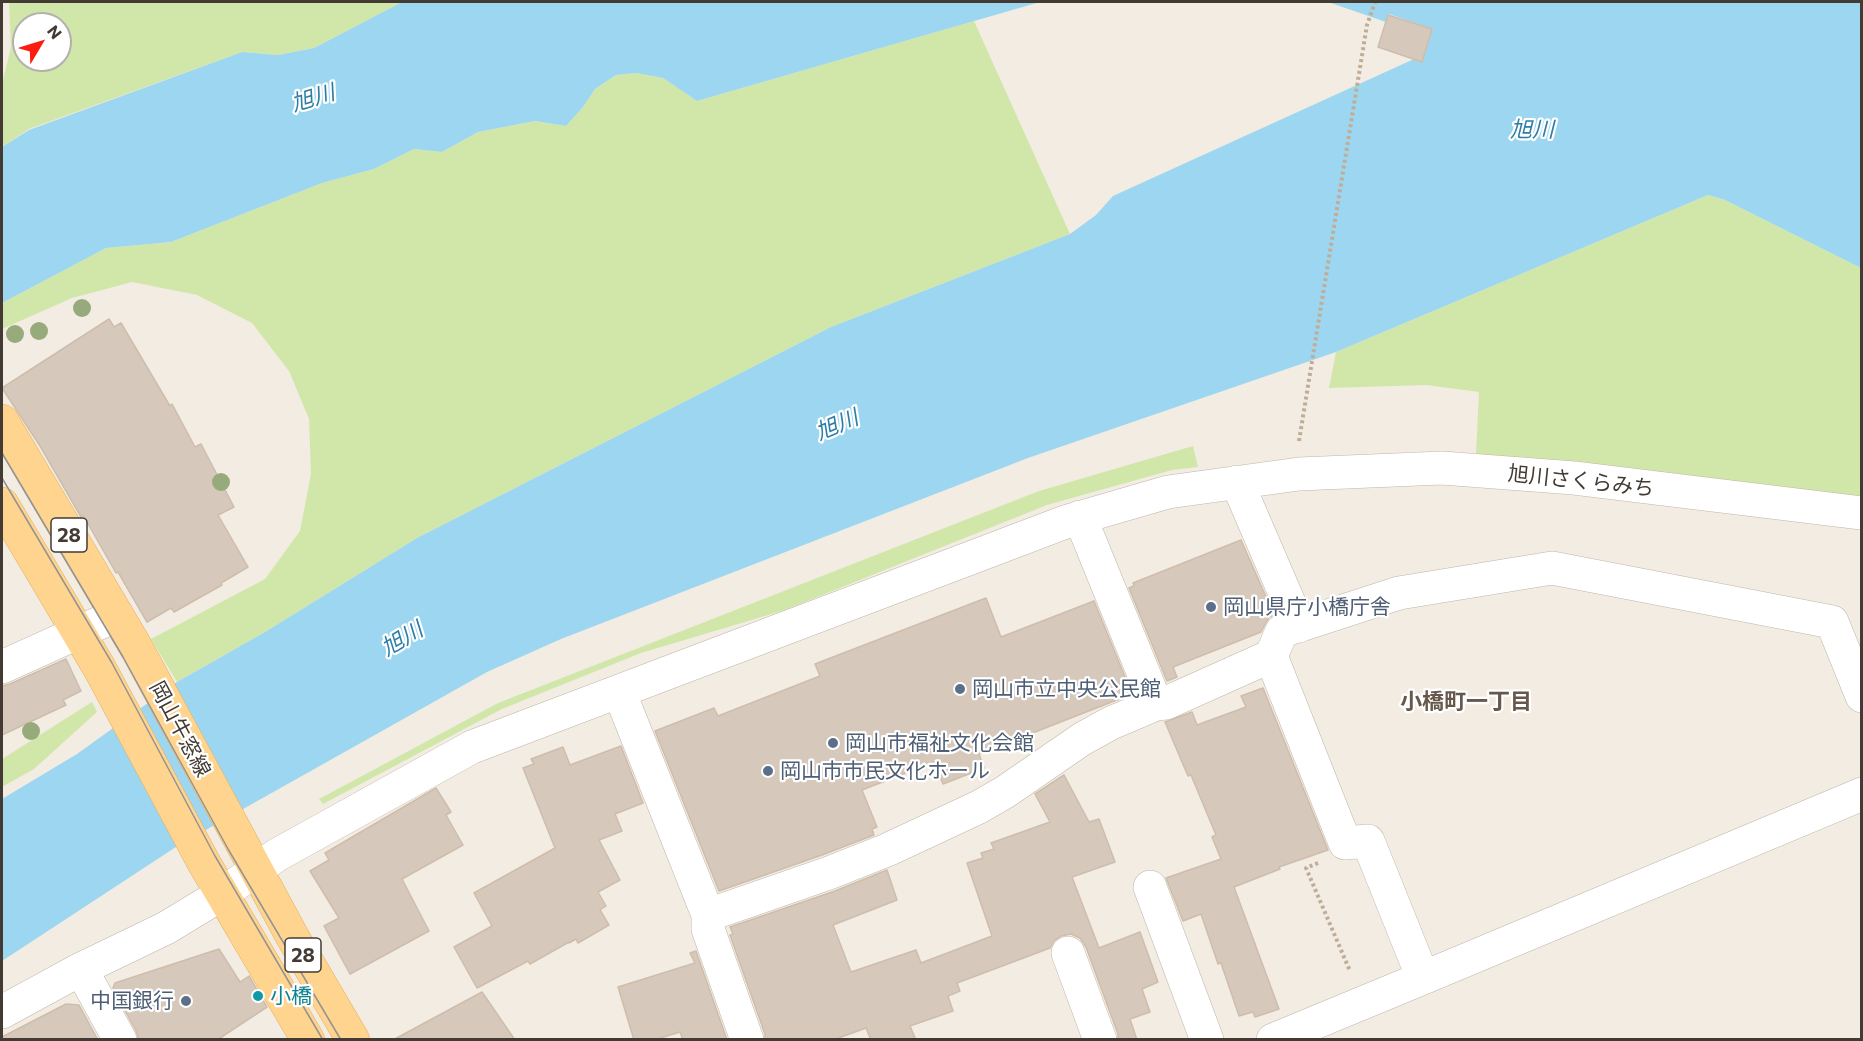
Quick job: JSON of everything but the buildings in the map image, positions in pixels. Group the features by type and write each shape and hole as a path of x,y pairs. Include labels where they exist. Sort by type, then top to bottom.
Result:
{"main road":[{"name":"岡山牛窓線","path":"2,421 137,649 292,936 353,1040"},
{"name":"岡山牛窓線","path":"2,504 100,669 204,863 308,1040"}],"street":[{"name":"旭川さくらみち","path":"2,1012 81,969 166,928 222,894 248,856 277,855 472,747 1080,517 1168,492 1237,482 1299,460 1574,478 1862,513"},
{"path":"1237,482 1299,626"},
{"path":"1080,517 1156,704"},
{"path":"708,915 829,873 887,850 979,807 1082,739 1111,723 1156,704 1166,703 1271,656 1282,631 1399,593 1552,568 1832,622 1862,696"},
{"path":"2,667 117,615"},
{"path":"1271,656 1345,843 1368,841 1423,978"},
{"path":"619,692 708,915 708,929 747,1040"},
{"path":"1273,1040 1862,794"},
{"path":"1150,887 1208,1040"},
{"path":"1068,953 1100,1040"},
{"path":"81,969 120,1040"}],"path":[{"path":"1299,460 1367,25 1375,2"},
{"path":"1345,843 1342,853 1306,868 1363,1003"}],"green space":[{"path":"9,2 402,2 314,48 278,55 242,52 29,129 2,147 2,84 11,47"},
{"path":"974,21 1070,234 831,327 417,538 265,632 177,682 151,639 265,579 300,531 311,474 309,419 289,371 252,323 197,295 132,282 72,298 2,329 2,303 106,248 171,242 322,183 374,169 414,149 442,152 478,132 535,121 566,126 595,89 616,75 636,73 663,78 697,101"},
{"path":"1708,195 1725,200 1861,268 1861,500 1476,454 1479,392 1426,385 1329,388 1336,352"},
{"path":"1193,446 1198,467 1172,470 1047,505 785,610 641,653 502,709 323,804 319,799 498,703 1039,491"},
{"path":"92,702 97,712 34,769 2,787 2,759"}],"water":[{"name":"旭川","path":"402,2 1040,2 697,101 663,78 636,73 616,75 595,89 566,126 535,121 478,132 442,152 414,149 374,169 322,183 171,242 106,248 2,303 2,147 29,130 242,52 278,55 314,48"},
{"name":"旭川","path":"1328,2 1861,2 1861,268 1725,200 1708,195 1336,352 1028,458 561,639 487,672 179,845 2,961 2,799 77,754 177,682 265,632 417,538 831,327 1070,234 1096,215 1113,196 1414,59 1422,61 1432,29 1389,14 1386,22"}],"tram line":[{"path":"2,453 123,657 228,849 341,1040"},
{"path":"2,478 112,663 215,856 323,1040"}],"place":[{"name":"岡山県庁小橋庁舎","path":"1211,607"},
{"name":"岡山市立中央公民館","path":"960,689"},
{"name":"岡山市福祉文化会館","path":"833,743"},
{"name":"岡山市市民文化ホール","path":"768,771"},
{"name":"小橋","path":"258,996"},
{"name":"中国銀行","path":"186,1001"}],"district":[{"name":"小橋町一丁目","path":"1466,702"}]}
